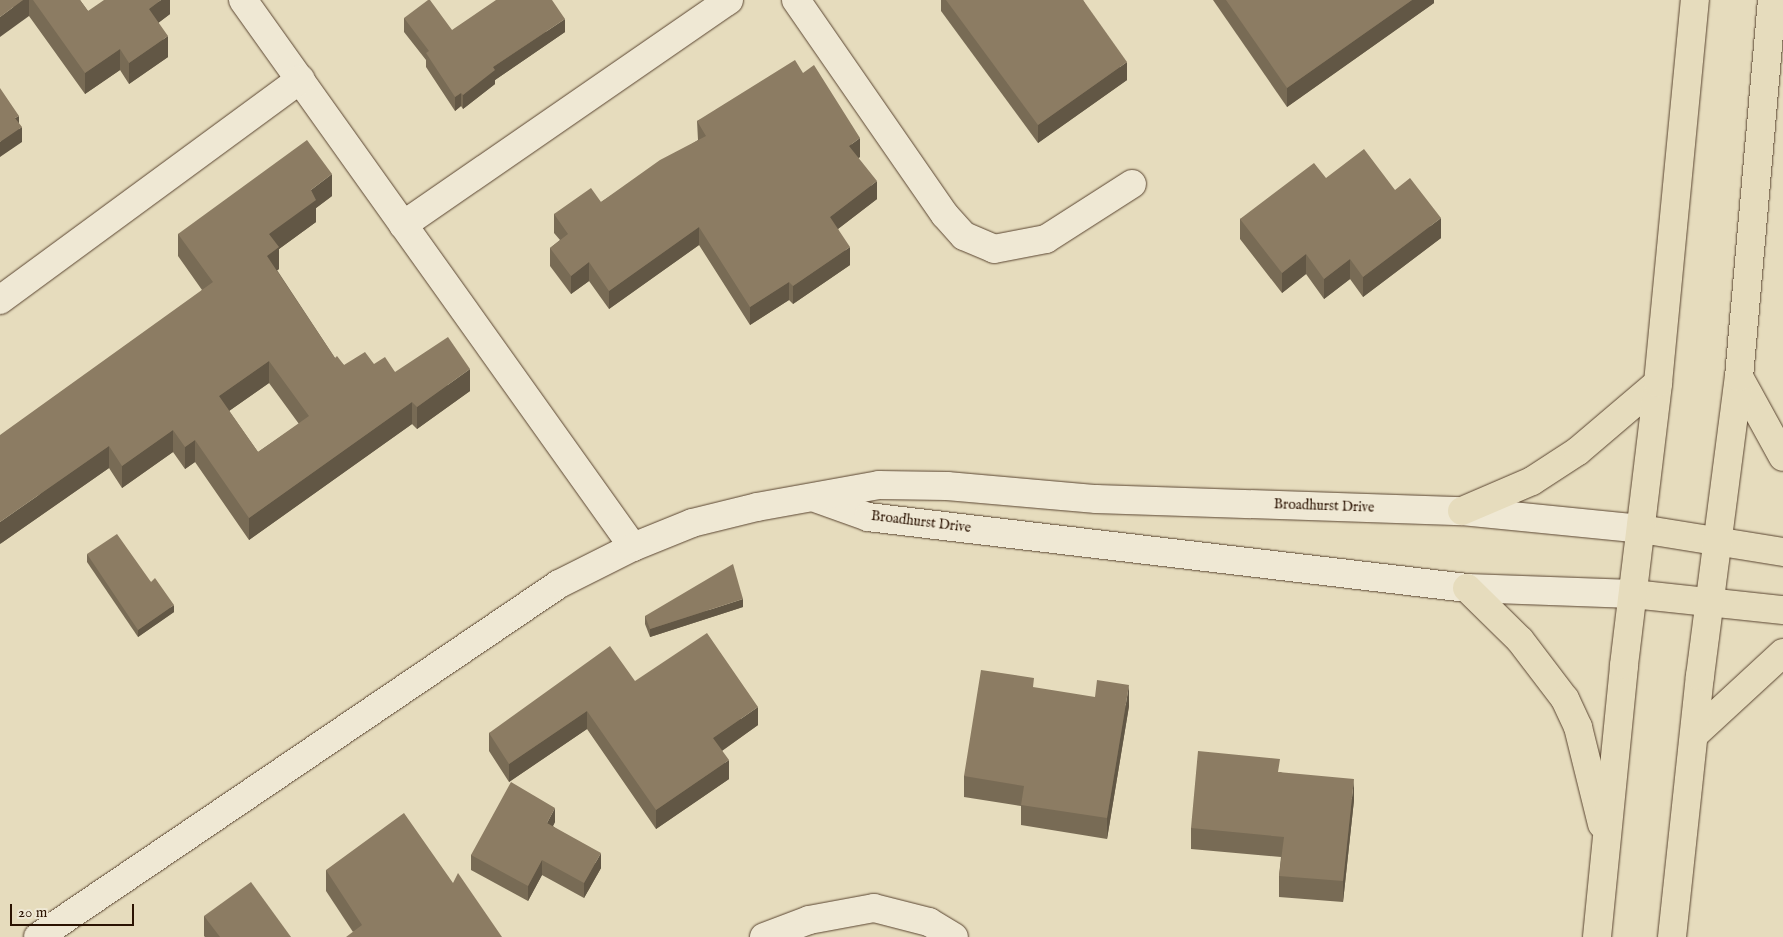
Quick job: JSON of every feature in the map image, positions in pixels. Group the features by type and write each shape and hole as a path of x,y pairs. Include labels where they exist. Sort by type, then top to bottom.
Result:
{"main road":[{"path":"1597,937 1633,594 1658,383 1695,0"},
{"path":"1672,937 1717,539 1738,377 1772,0"},
{"path":"1738,377 1783,457"},
{"path":"1462,511 1532,481 1578,451 1658,383"},
{"name":"Broadhurst Drive","path":"1641,529 1717,539 1783,552"},
{"path":"1467,588 1520,640 1565,699 1585,752 1607,850"},
{"name":"Broadhurst Drive","path":"1633,594 1710,604 1783,610"},
{"path":"1694,735 1783,653"}],"street":[{"path":"243,0 632,547"},
{"path":"402,225 729,0"},
{"path":"796,0 946,215 964,236 994,249 1046,239 1132,184"},
{"path":"0,300 301,79"},
{"name":"Broadhurst Drive","path":"818,498 879,485 938,486 1096,499 1462,511 1641,529"},
{"path":"38,937 559,584 632,547 692,523 757,507 818,498"},
{"name":"Broadhurst Drive","path":"818,498 868,517 1467,588 1633,594"},
{"path":"764,937 809,920 874,908 930,922 954,937"}],"building":[{"path":"0,0 23,0 0,17"},
{"path":"33,0 80,0 88,11 104,0 161,0 149,9 168,36 129,63 120,49 85,73"},
{"path":"430,0 452,30 496,0 552,0 565,19 493,67 495,70 463,95 461,93 455,97 426,53 429,51 404,18"},
{"path":"946,0 1083,0 1127,62 1038,125"},
{"path":"1226,0 1412,0 1287,88"},
{"path":"795,60 803,73 814,65 860,138 849,146 877,181 830,217 850,247 793,286 789,282 750,307 699,227 609,291 589,262 571,276 550,248 568,234 554,214 591,188 601,202 660,160 706,136 697,121"},
{"path":"0,88 19,116 15,118 22,127 0,142"},
{"path":"307,140 332,174 311,190 316,200 269,234 279,247 267,256 335,358 337,356 344,365 365,352 374,364 385,357 395,372 448,337 470,369 417,407 412,402 249,518 195,440 185,447 173,430 122,466 109,446 0,522 0,435 213,282 178,234","holes":["269,361 309,416 258,452 219,396"]},
{"path":"1364,149 1395,190 1410,178 1441,218 1363,277 1350,259 1324,279 1306,254 1282,273 1240,219 1314,163 1326,178"},
{"path":"117,534 151,582 155,578 174,605 138,630 87,554"},
{"path":"733,564 743,599 650,629 645,616"},
{"path":"707,633 758,707 713,738 729,760 656,810 587,711 509,764 489,733 610,646 635,681"},
{"path":"981,670 1034,678 1033,687 1095,697 1097,680 1129,685 1107,818 1021,805 1024,786 964,776"},
{"path":"1198,751 1280,759 1278,772 1354,779 1343,881 1279,876 1284,837 1191,828"},
{"path":"511,782 555,808 547,823 601,853 584,883 542,860 528,886 471,855"},
{"path":"404,813 453,883 458,873 502,937 346,937 362,925 326,870"},
{"path":"251,882 291,937 220,937 204,916"}]}
